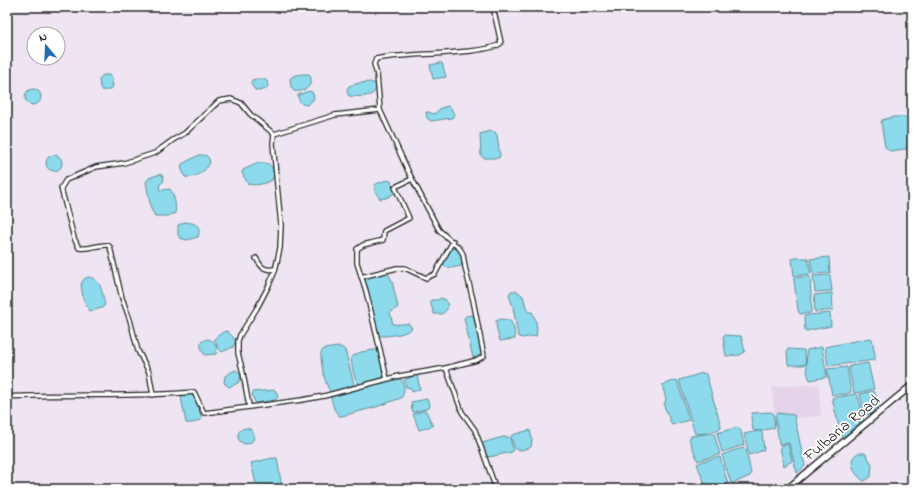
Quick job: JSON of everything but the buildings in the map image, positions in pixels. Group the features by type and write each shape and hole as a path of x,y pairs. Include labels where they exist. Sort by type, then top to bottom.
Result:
{"main road":[{"name":"Fulbaria Road","path":"787,489 912,385"}],"street":[{"path":"7,397 153,395 194,392 204,413 324,396 388,379 446,368 477,360 484,356 463,254 460,248 439,230 412,179 380,110 377,75 374,64 376,59 383,57 492,48 499,45 501,43 492,7"},
{"path":"153,395 149,372 138,351 130,320 122,298 110,247 108,245 103,245 86,249 79,248 74,238 61,188 66,180 96,167 124,163 155,153 173,140 186,134 219,101 231,99 241,103 250,114 274,134"},
{"path":"274,134 335,115 380,110"},
{"path":"249,406 238,353 238,341 240,335 263,298 275,269 280,248 280,225 272,144 274,134"},
{"path":"388,379 357,263 357,249 363,245 384,240 384,231 409,218 395,187 396,185 412,179"},
{"path":"361,277 397,268 405,268 426,278 435,274 453,242"},
{"path":"256,258 263,268 269,270 275,269"},
{"path":"446,368 462,412 475,430 496,489"}],"shaded area":[{"path":"819,384 821,416 775,419 772,387"}],"water":[{"path":"442,63 446,77 433,79 430,65"},
{"path":"309,74 311,78 310,85 302,91 294,91 291,87 290,79 294,76"},
{"path":"103,75 111,76 113,87 109,90 102,90 100,88 99,79"},
{"path":"264,79 267,81 268,86 266,89 260,91 255,90 251,84 252,80"},
{"path":"370,82 376,84 376,89 371,94 358,97 349,96 347,88 349,86"},
{"path":"33,89 40,94 41,97 36,104 33,105 26,100 25,97 30,90"},
{"path":"309,91 312,92 314,97 313,100 307,105 303,104 299,101 298,95"},
{"path":"447,106 451,108 454,115 452,118 431,121 427,118 426,112 434,114 441,108"},
{"path":"893,117 905,117 908,119 910,126 912,126 912,148 890,151 885,147 881,122 882,120"},
{"path":"490,131 495,132 497,135 499,158 484,158 481,156 480,134"},
{"path":"51,155 57,155 62,160 60,169 57,171 51,171 46,166 46,160"},
{"path":"199,155 205,155 210,162 203,171 196,176 185,177 181,167 182,164"},
{"path":"258,163 269,164 271,166 274,175 272,180 266,183 254,185 248,184 242,173 243,170"},
{"path":"160,174 163,176 164,181 160,184 159,189 170,189 175,201 175,213 168,216 155,216 151,209 146,182 149,178"},
{"path":"386,180 391,181 395,193 386,198 380,199 375,191 374,185"},
{"path":"185,222 197,225 199,230 198,237 187,240 180,238 178,235 178,225"},
{"path":"451,248 458,249 462,259 461,266 451,268 444,266 445,257"},
{"path":"829,257 830,273 813,274 810,259"},
{"path":"808,258 811,274 794,276 792,259"},
{"path":"388,273 392,281 398,307 390,313 393,324 409,324 412,328 401,334 379,336 377,334 363,280 364,277"},
{"path":"830,275 832,291 815,292 813,276"},
{"path":"809,276 812,310 810,313 800,314 798,310 794,278"},
{"path":"88,277 93,278 99,283 105,305 102,308 90,311 83,298 81,284 84,279"},
{"path":"511,291 517,291 523,296 527,310 532,312 536,320 536,336 522,338 518,336 513,307 509,295"},
{"path":"832,293 833,310 815,312 814,295"},
{"path":"441,298 446,300 448,306 447,309 442,314 434,314 430,302 431,300"},
{"path":"830,313 831,326 805,330 804,316"},
{"path":"472,315 475,317 481,355 481,357 475,359 473,358 464,318"},
{"path":"501,319 510,320 514,328 515,339 500,341 496,321"},
{"path":"227,331 236,341 233,347 222,352 218,348 214,339 223,332"},
{"path":"724,335 741,336 745,351 740,355 726,356"},
{"path":"870,338 872,339 875,360 828,366 825,347"},
{"path":"207,339 215,343 217,349 216,354 205,355 203,352 201,342"},
{"path":"338,347 345,350 354,384 348,388 331,392 323,373 321,352 324,349"},
{"path":"822,347 827,377 810,380 806,361 807,350"},
{"path":"788,349 804,350 806,364 789,365"},
{"path":"376,350 381,359 384,377 360,385 354,376 351,357 361,352"},
{"path":"868,363 874,389 854,393 849,369 850,366"},
{"path":"847,367 851,392 832,395 827,369"},
{"path":"235,370 240,374 240,380 238,383 229,387 224,383 225,376"},
{"path":"703,373 706,374 721,426 720,429 695,434 679,380"},
{"path":"416,375 420,389 412,392 411,388 406,387 404,380"},
{"path":"401,379 403,384 404,391 401,398 376,407 342,416 339,416 334,409 331,398 335,395"},
{"path":"677,380 689,420 672,425 664,406 666,399 662,385"},
{"path":"276,391 278,397 275,400 257,403 252,395 253,392"},
{"path":"874,391 878,408 868,415 863,408 860,394"},
{"path":"191,394 195,398 202,419 192,423 186,423 181,397"},
{"path":"855,394 858,396 863,420 845,436 841,436 832,398"},
{"path":"427,399 430,406 429,408 414,412 412,411 411,402"},
{"path":"426,411 433,426 419,430 413,414"},
{"path":"752,413 773,413 774,428 759,431 753,430 751,418"},
{"path":"777,413 794,415 805,466 797,473 789,443 780,445 779,443 775,416"},
{"path":"738,427 741,431 744,445 722,452 717,433"},
{"path":"246,428 253,433 254,436 249,443 246,444 239,439 238,436 243,429"},
{"path":"530,430 532,439 531,447 521,450 515,449 511,437 512,435"},
{"path":"759,431 762,432 764,450 749,455 744,434"},
{"path":"713,433 720,454 698,461 689,439 691,436"},
{"path":"503,437 510,438 513,449 512,452 489,457 486,456 482,443"},
{"path":"788,444 792,461 784,466 780,447"},
{"path":"744,448 746,449 751,474 750,476 731,483 722,455"},
{"path":"865,453 872,464 871,477 864,481 857,475 852,463 855,455"},
{"path":"720,457 728,484 715,489 707,489 697,464"},
{"path":"277,458 282,488 276,489 273,486 257,488 251,463"}]}
